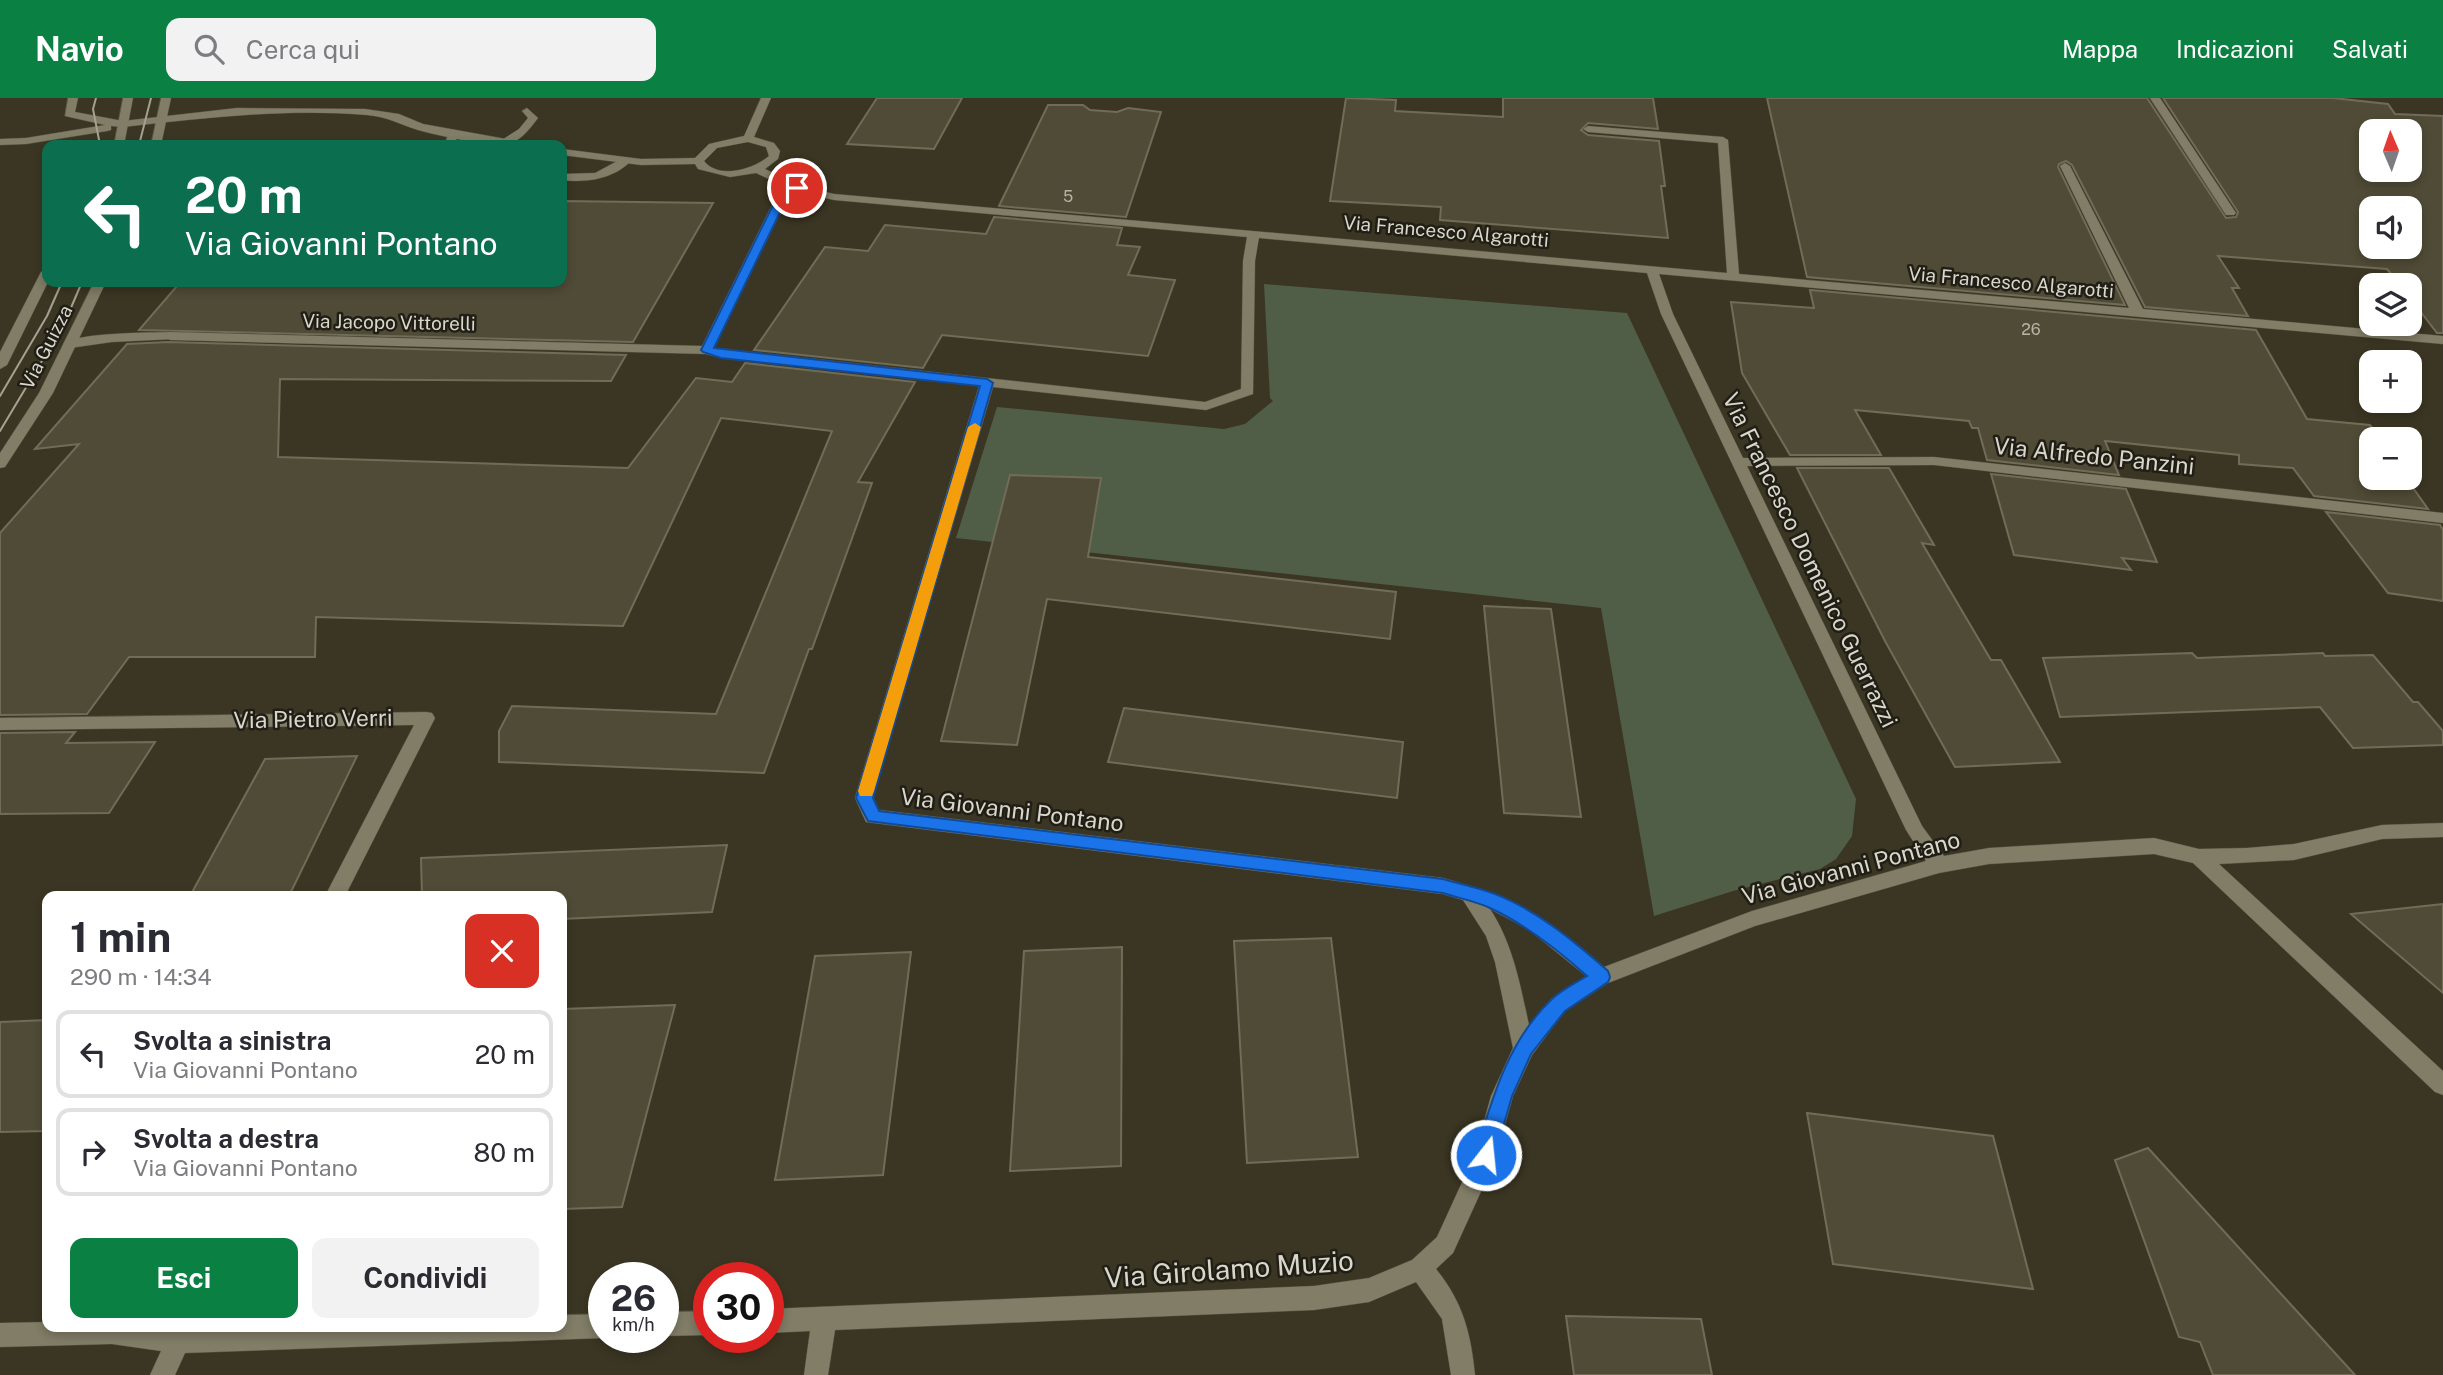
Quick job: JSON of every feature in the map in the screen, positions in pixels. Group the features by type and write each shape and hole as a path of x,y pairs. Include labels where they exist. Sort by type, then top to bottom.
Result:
{"street":[{"path":"23,141 69,114 73,98"},
{"path":"120,140 128,98"},
{"path":"157,140 166,98"},
{"path":"748,139 766,98"},
{"path":"2155,98 2230,213"},
{"path":"0,142 23,141 163,118 268,109 365,112 395,117 420,127 494,140"},
{"path":"509,140 523,131 533,118 527,111"},
{"path":"69,114 95,121 124,124"},
{"path":"1588,129 1723,140 1733,278"},
{"path":"451,140 454,133"},
{"path":"748,139 770,145 775,150 774,157 767,164 741,173 712,172 702,167 699,161 709,148 734,140 748,139"},
{"path":"23,141 42,144"},
{"path":"567,153 626,160 699,161"},
{"path":"567,178 585,180 616,170 626,160"},
{"name":"Via Francesco Algarotti","path":"2065,166 2138,313"},
{"name":"Via Francesco Algarotti","path":"756,169 797,188 855,199 2443,340"},
{"path":"707,350 778,205 797,188"},
{"name":"Via Jacopo Vittorelli","path":"70,344 112,338 170,336 707,350 721,354 1206,406 1248,391 1249,261 1254,233"},
{"name":"Via Francesco Domenico Guerrazzi","path":"1652,270 1667,314 1915,830 1939,865"},
{"name":"Via Guizza","path":"0,365 42,282"},
{"name":"Via Guizza","path":"0,464 46,393 98,287"},
{"name":"Via Giovanni Pontano","path":"987,383 864,798 873,817 1418,883 1470,894 1512,910 1572,951 1601,977 1752,919 1939,865 1989,856 2154,846 2199,857 2294,852 2382,831 2443,830"},
{"name":"Via Alfredo Panzini","path":"1739,462 1934,461 2443,518"},
{"name":"Via Pietro Verri","path":"0,724 425,718 338,891"},
{"path":"2199,857 2443,1085"},
{"path":"1470,894 1495,933 1505,962 1524,1048"},
{"name":"Via Girolamo Muzio","path":"784,1320 1314,1298 1369,1290 1420,1268 1445,1245 1486,1155 1502,1096 1524,1048 1558,1005 1601,977"},
{"path":"1420,1268 1446,1299 1457,1322 1463,1375"},
{"path":"816,1375 824,1319"},
{"path":"567,1327 588,1327"},
{"path":"0,1335 57,1332"},
{"path":"130,1332 178,1341 434,1332"},
{"path":"162,1375 178,1341"}],"green space":[{"path":"1264,284 1627,313 1856,799 1852,836 1836,859 1820,869 1733,891 1654,916 1601,608 956,538 997,407 1224,429 1245,424 1273,401 1270,398"}],"building":[{"path":"877,98 962,98 934,149 847,144"},
{"path":"1346,98 1396,100 1395,111 1503,117 1503,98 1653,98 1658,129 1588,123 1581,130 1588,135 1659,141 1665,186 1661,186 1668,238 1440,220 1441,207 1330,201"},
{"path":"1767,98 2147,98 2226,218 2236,217 2238,212 2163,98 2333,98 2388,104 2395,114 2443,116 2443,333 2437,333 2422,314 2422,273 2390,273 2387,269 2218,256 2239,288 2232,288 2248,316 2145,307 2072,165 2066,161 2059,164 2058,167 2125,305 1807,277"},
{"path":"1048,105 1083,105 1090,110 1117,112 1128,108 1161,112 1126,217 999,206"},
{"path":"567,201 713,203 633,342 139,330 176,287 567,287"},
{"path":"994,217 1122,228 1117,245 1140,247 1128,275 1175,280 1148,356 942,335 923,368 754,350 825,247 868,251 885,225 986,234"},
{"path":"1810,290 2256,330 2307,419 2371,427 2359,427 2359,490 2415,490 2428,509 2314,496 2293,468 2239,464 2239,455 2105,441 2119,475 1987,460 1978,428 1972,428 1969,421 1855,410 1881,455 1790,455 1742,373 1731,302 1814,308"},
{"path":"168,342 626,355 611,381 280,379 278,457 628,468 696,378 732,382 745,363 915,382 858,482 872,483 764,773 499,762 499,731 512,706 716,714 832,431 721,418 623,626 316,617 315,657 129,657 87,714 0,715 0,533 79,444 35,449 127,344"},
{"path":"1797,468 1889,468 1934,545 1922,543 1991,660 2001,660 2060,762 1955,767 1885,641"},
{"path":"1991,474 2126,489 2157,562 2122,558 2131,570 2014,555"},
{"path":"1010,475 1101,478 1088,557 1396,592 1390,639 1047,599 1017,745 941,741"},
{"path":"2326,512 2440,525 2443,530 2443,601 2388,593"},
{"path":"1484,606 1551,609 1581,817 1504,813"},
{"path":"2192,653 2197,658 2323,653 2325,656 2373,655 2413,702 2418,702 2443,731 2443,745 2353,748 2320,707 2060,717 2043,658"},
{"path":"1124,708 1403,742 1397,798 1108,762"},
{"path":"75,732 66,743 155,742 109,813 0,814 0,733"},
{"path":"357,756 291,891 193,891 265,759"},
{"path":"727,845 712,912 567,919 567,891 422,891 421,858"},
{"path":"2443,904 2443,993 2351,914"},
{"path":"1331,938 1358,1157 1247,1163 1234,941"},
{"path":"1122,947 1121,1166 1010,1171 1024,951"},
{"path":"911,952 883,1175 775,1180 815,956"},
{"path":"675,1005 622,1207 567,1209 567,1009"},
{"path":"42,1020 42,1131 0,1132 0,1022"},
{"path":"1807,1113 1993,1136 2033,1289 1833,1264"},
{"path":"2148,1148 2355,1375 2213,1375 2200,1342 2179,1337 2115,1160"},
{"path":"1566,1316 1701,1319 1712,1375 1574,1375"}],"tram line":[{"path":"96,98 93,109 99,140"},
{"path":"140,140 151,98"},
{"path":"0,396 47,316 60,287"},
{"path":"0,431 64,324 80,287"}],"slow traffic":[{"path":"866,791 975,427"}],"route":[{"path":"797,188 778,205 707,350 721,354 987,383 864,798 873,817 1443,886 1491,900 1512,910 1572,951 1601,977 1558,1005 1524,1048 1502,1096 1486,1155"}]}
